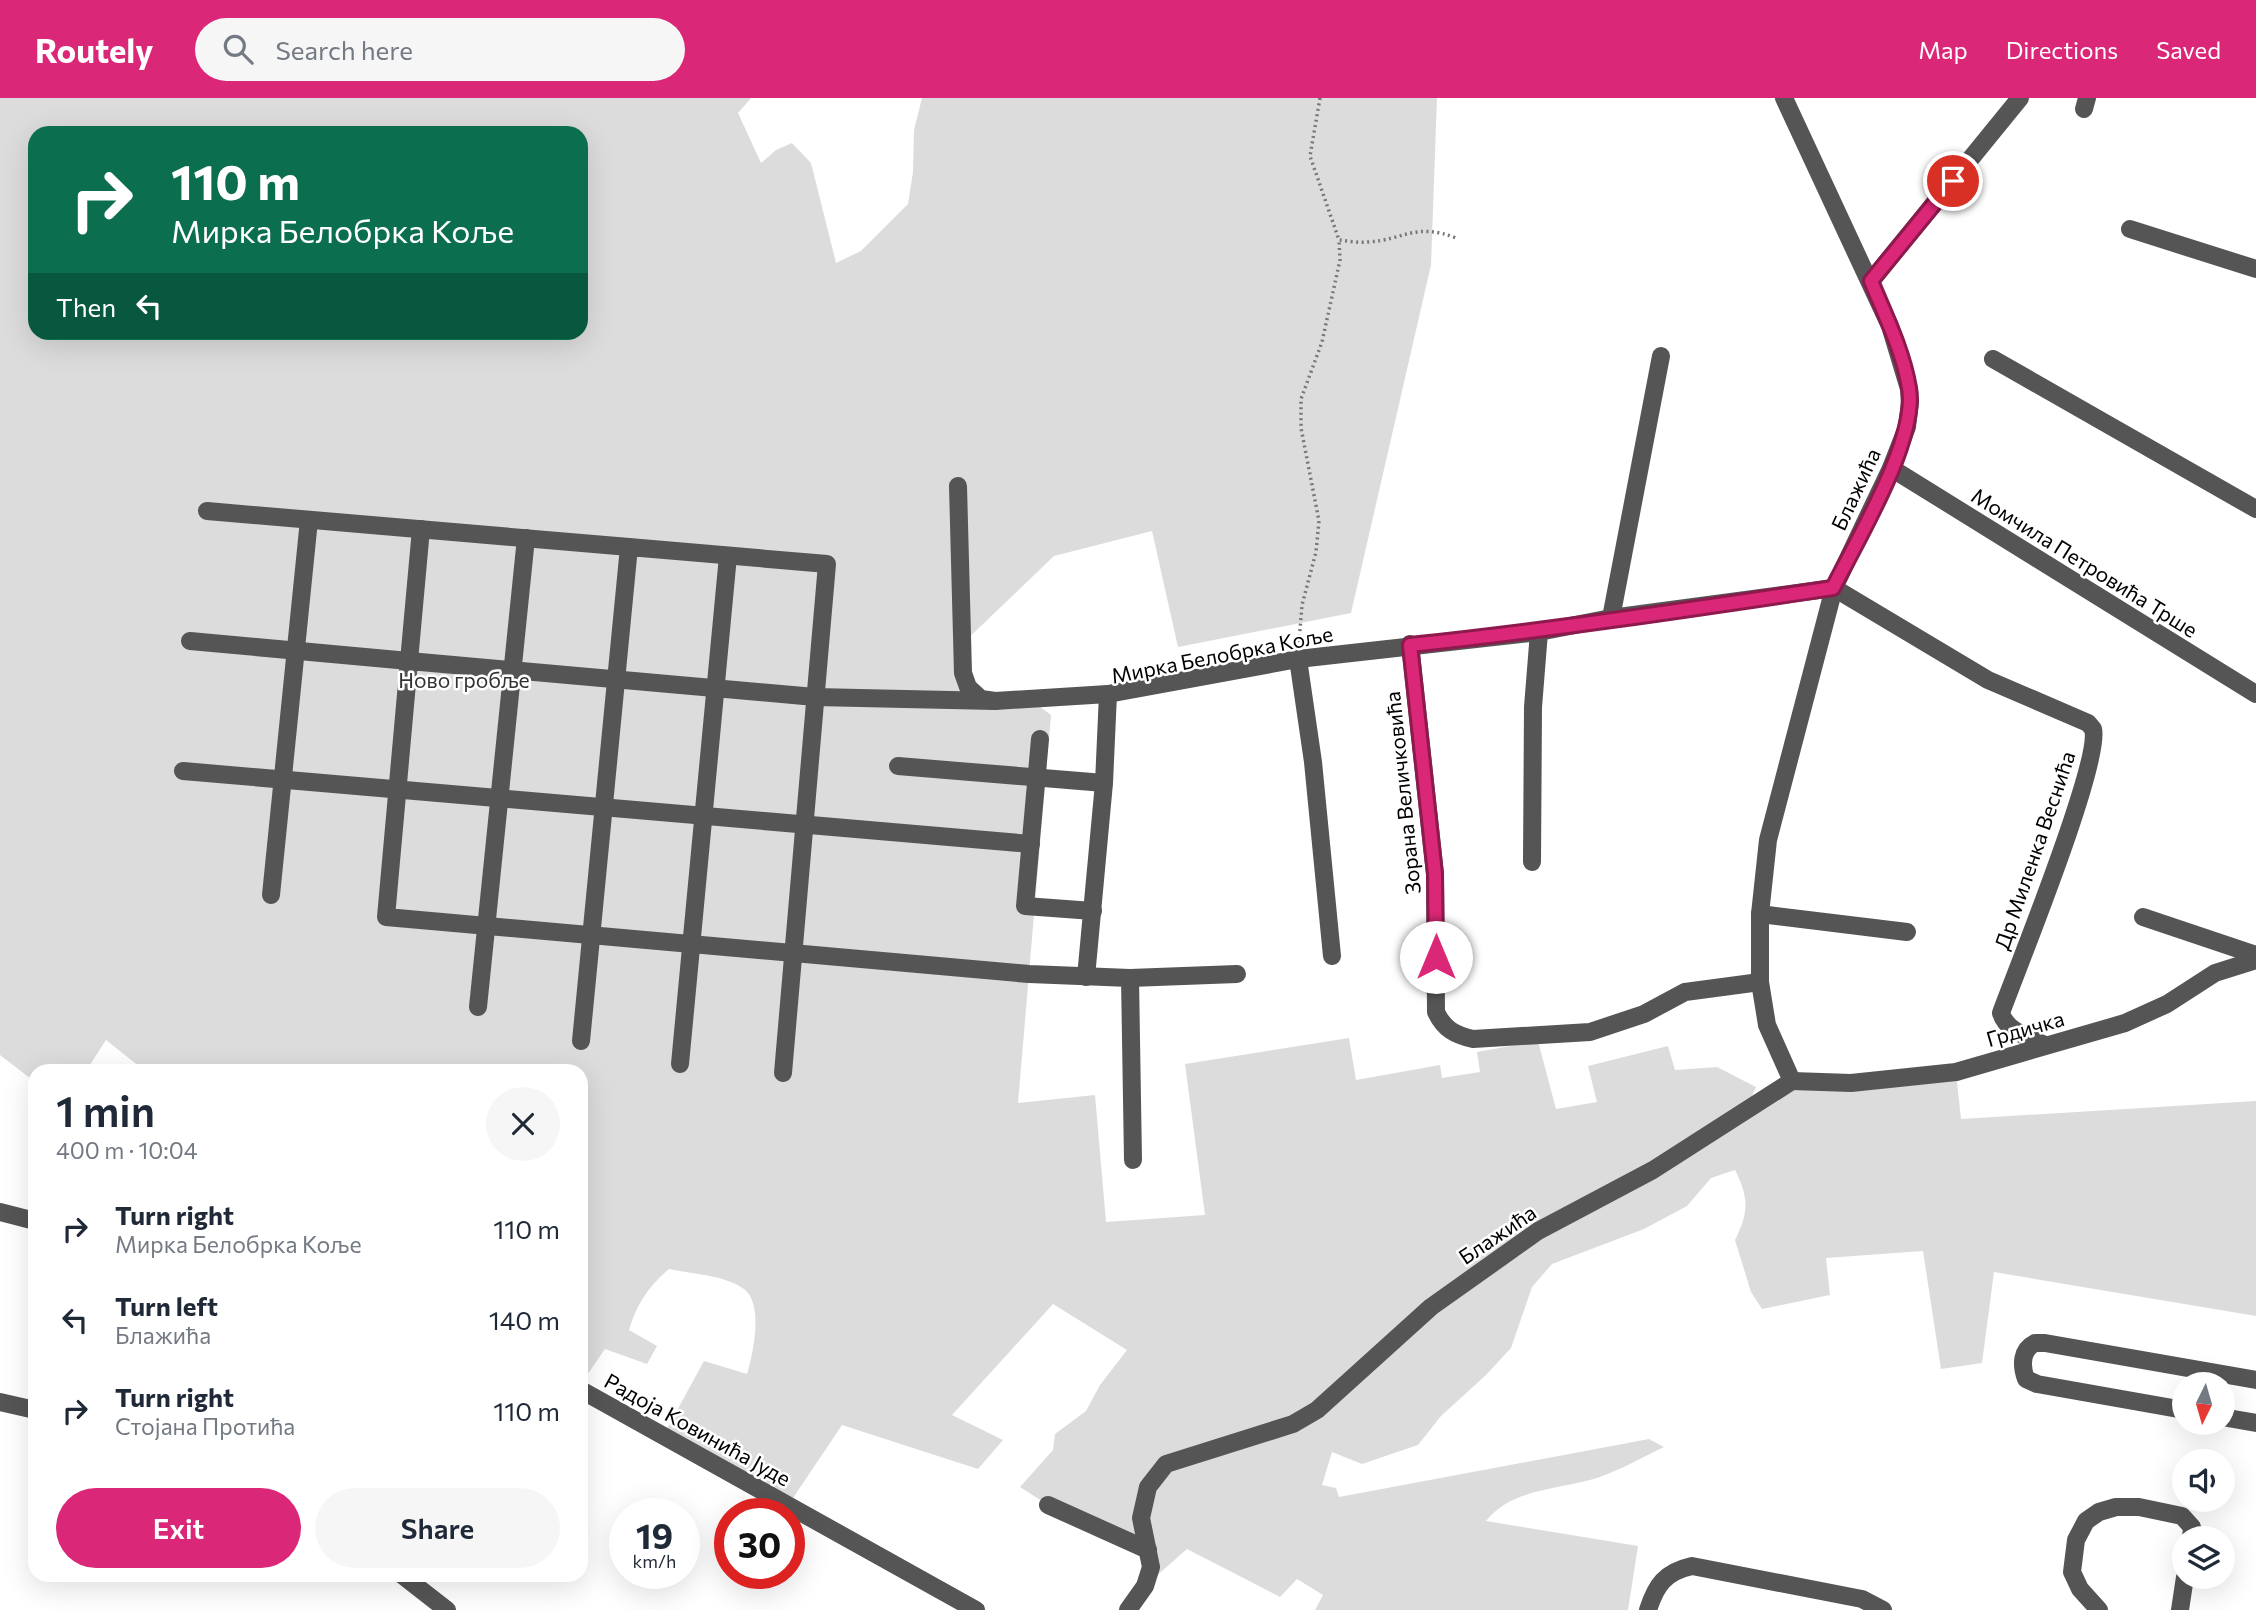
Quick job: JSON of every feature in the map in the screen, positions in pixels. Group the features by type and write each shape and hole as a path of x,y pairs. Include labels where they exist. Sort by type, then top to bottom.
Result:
{"street":[{"name":"Блажића","path":"1128,1610 1145,1586 1151,1567 1141,1518 1148,1487 1166,1464 1256,1438 1305,1417 1431,1307 1538,1231 1653,1170 1792,1082 1767,1025 1760,982 1760,914 1768,840 1833,588 1891,468 1907,427 1909,388 1890,326 1871,281 1784,98"},
{"path":"1871,281 2020,98"},
{"path":"2130,229 2256,269"},
{"path":"1611,618 1661,356"},
{"path":"1993,359 2256,509"},
{"name":"Момчила Петровића Трше","path":"1891,468 2256,694"},
{"path":"958,486 963,673 968,687 981,699 995,701"},
{"path":"207,511 827,564 783,1073"},
{"path":"271,895 309,520"},
{"path":"421,529 386,917 1086,977 1237,974"},
{"path":"478,1007 526,538"},
{"path":"581,1041 628,547"},
{"path":"680,1064 728,556"},
{"name":"Мирка Белобрка Коље","path":"1086,977 1104,783 1108,694 1298,659 1539,632 1611,618 1833,588"},
{"name":"Др Миленка Веснића","path":"1833,588 1988,680 2088,723 2093,729 2093,754 2001,1013 2003,1022 2011,1028 2045,1045"},
{"path":"1532,862 1533,707 1539,632"},
{"path":"190,641 815,697 995,701 1108,694"},
{"name":"Зорана Величковића","path":"1410,645 1435,874 1436,1012 1443,1025 1458,1035 1473,1039 1570,1035 1644,1014 1685,992 1760,982"},
{"path":"1298,659 1312,762 1332,956"},
{"path":"1040,739 1025,905 1093,911"},
{"path":"898,766 1104,783"},
{"path":"183,771 1031,844"},
{"path":"1760,914 1907,932"},
{"name":"Грдичка","path":"2143,917 2256,958"},
{"name":"Грдичка","path":"1792,1082 1851,1083 1956,1072 2125,1023 2166,1004 2215,974 2256,958"},
{"path":"1130,978 1133,1160"},
{"path":"0,1212 28,1219"},
{"path":"2172,1408 2037,1384 2026,1379 2023,1370 2024,1354 2035,1343 2045,1343 2188,1372"},
{"path":"2235,1379 2256,1380"},
{"name":"Радоја Ковинића Јуде","path":"588,1394 976,1610"},
{"path":"0,1402 28,1408"},
{"path":"2235,1419 2256,1423"},
{"path":"1048,1505 1148,1550"},
{"path":"2099,1610 2080,1589 2072,1572 2076,1540 2086,1521 2099,1512 2116,1507 2162,1509 2182,1516 2191,1526"},
{"path":"1648,1610 1660,1582 1673,1570 1692,1566 1862,1599 1883,1610"},
{"path":"411,1582 447,1610"},
{"path":"2180,1610 2183,1589"}],"path":[{"path":"1298,659 1303,605 1316,552 1319,521 1301,428 1301,399 1322,342 1340,260 1339,240 1310,156 1320,98"},
{"path":"1339,240 1369,242 1407,232 1439,232 1456,238"}],"green space":[{"name":"Ново гробље","path":"0,98 751,98 738,113 761,163 776,150 792,143 811,163 836,263 861,251 908,204 913,172 914,130 922,98 1437,98 1431,265 1351,613 1178,647 1152,531 1054,556 960,646 981,699 1031,700 1051,715 1018,1103 1095,1095 1106,1222 1205,1215 1185,1064 1349,1038 1356,1080 1440,1065 1442,1078 1480,1072 1477,1052 1538,1041 1556,1109 1597,1102 1588,1066 1668,1046 1675,1070 1717,1067 1756,1087 1746,1110 1792,1081 1956,1072 1961,1119 2256,1101 2256,1316 1994,1272 1982,1363 1941,1369 1923,1251 1826,1258 1830,1295 1762,1309 1751,1292 1735,1240 1746,1205 1735,1170 1711,1178 1687,1206 1644,1229 1552,1264 1532,1287 1511,1348 1441,1416 1418,1445 1362,1464 1332,1452 1322,1485 1336,1488 1339,1497 1649,1439 1664,1447 1600,1477 1524,1496 1497,1510 1486,1521 1638,1546 1628,1610 1315,1610 1323,1595 1297,1579 1280,1597 1187,1549 1145,1586 1148,1550 1048,1505 1020,1487 1053,1450 1055,1434 1086,1411 1100,1385 1127,1350 1053,1304 952,1415 1003,1440 978,1469 842,1425 793,1498 778,1498 663,1436 704,1361 747,1374 754,1342 754,1306 750,1296 736,1284 669,1269 644,1296 629,1330 657,1346 647,1364 605,1349 588,1374 588,1064 136,1064 106,1040 91,1064 28,1064 28,1077 0,1055"}],"route":[{"path":"1436,957 1435,874 1410,645 1539,632 1611,618 1680,611 1833,588 1891,468 1910,414 1906,376 1890,326 1871,281 1953,181"}]}
